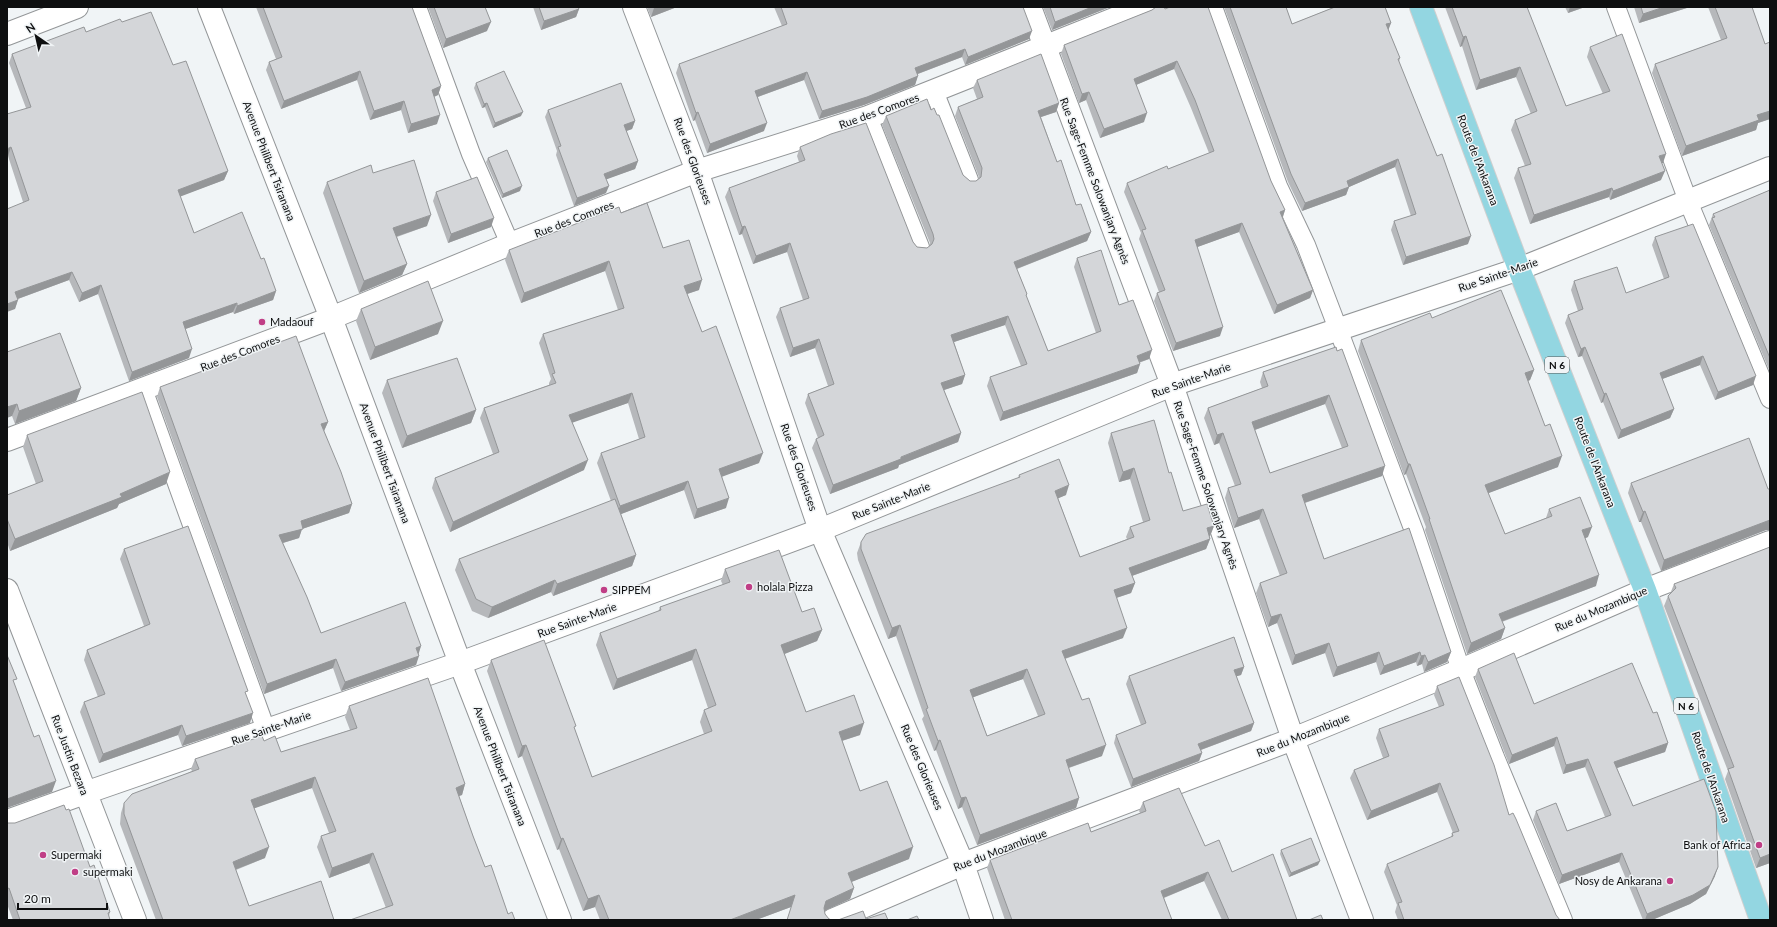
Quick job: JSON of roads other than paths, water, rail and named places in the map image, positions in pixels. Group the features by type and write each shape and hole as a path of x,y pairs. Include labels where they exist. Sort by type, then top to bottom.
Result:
{"main road":[{"name":"Route de l'Ankarana","path":"1421,7 1519,269 1645,590 1762,920"}],"street":[{"path":"7,34 78,7"},
{"name":"Avenue Philibert Tsiranana","path":"209,7 332,318 460,663 560,920"},
{"name":"Rue des Glorieuses","path":"634,7 697,171 820,530 963,864 982,920"},
{"name":"Rue Sage-Femme Solowanjary Agnès","path":"1030,7 1172,385 1293,739 1362,920"},
{"name":"Rue des Comores","path":"7,440 332,318 510,244 697,171 868,117 1144,7"},
{"name":"Rue Sainte-Marie","path":"7,821 460,663 820,530 1172,385 1519,269 1770,168"},
{"name":"Rue du Mozambique","path":"832,920 963,864 1293,739 1461,670 1645,590 1770,542"},
{"name":"Rue Justin Bezara","path":"7,590 84,793 135,920"},
{"path":"1762,920 1770,917"}],"lane":[{"path":"417,7 471,154 510,244"},
{"path":"1214,7 1278,186 1306,246 1414,532 1461,670 1495,757 1563,920"},
{"path":"1616,7 1688,201 1770,399"},
{"path":"934,91 969,180"},
{"path":"868,117 920,247"},
{"path":"143,389 266,730"}],"place":[{"name":"Madaouf","path":"262,322"},
{"name":"holala Pizza","path":"749,587"},
{"name":"SIPPEM","path":"604,590"},
{"name":"Bank of Africa","path":"1759,845"},
{"name":"Supermaki","path":"43,855"},
{"name":"supermaki","path":"75,872"},
{"name":"Nosy de Ankarana","path":"1670,881"}]}
